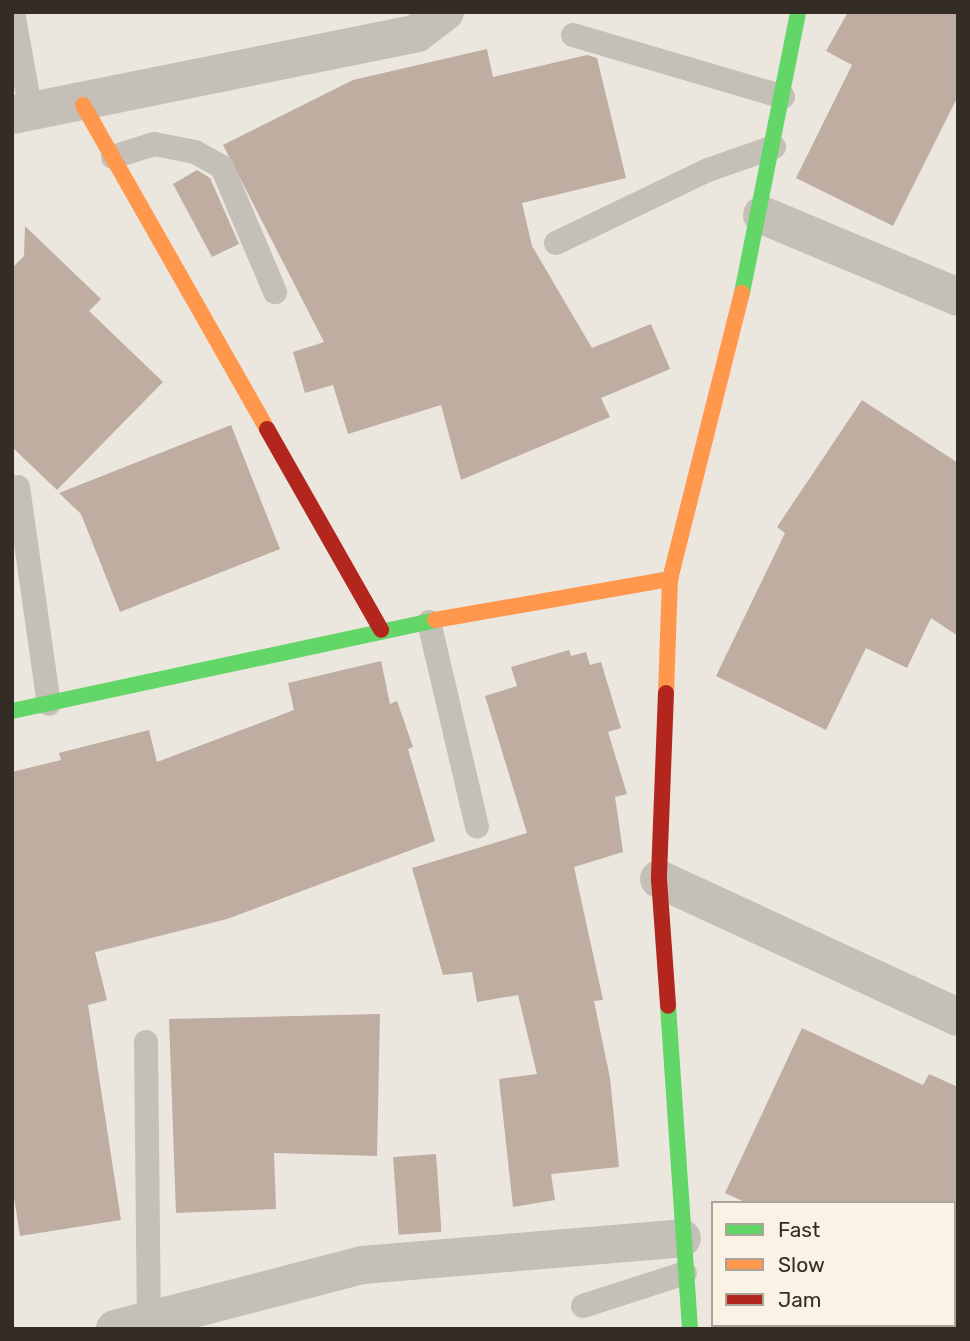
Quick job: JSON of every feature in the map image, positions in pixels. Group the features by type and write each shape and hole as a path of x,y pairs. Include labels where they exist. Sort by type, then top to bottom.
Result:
{"street":[{"path":"22,114 83,105 417,33 445,12"},
{"path":"690,1329 659,879 670,579 762,215 797,12"},
{"path":"83,105 381,631"},
{"path":"762,215 958,297"},
{"path":"12,711 381,631 670,579"},
{"path":"659,879 958,1017"},
{"path":"130,1326 363,1265 684,1255"}],"lane":[{"path":"13,12 22,114"},
{"path":"573,34 783,97"},
{"path":"113,157 154,144 195,152 222,167 275,292"},
{"path":"556,243 708,170 774,148"},
{"path":"18,487 50,704"},
{"path":"429,622 477,826"},
{"path":"130,1326 146,1042"},
{"path":"583,1306 684,1255"}],"building":[{"path":"848,12 958,12 958,96 893,226 796,178 852,65 826,51"},
{"path":"487,49 493,77 587,55 597,58 626,178 522,203 532,246 592,348 651,324 670,369 601,398 610,417 461,480 441,405 348,434 333,385 305,393 293,352 324,342 223,145 353,80"},
{"path":"197,170 210,178 239,244 212,257 173,184"},
{"path":"25,226 101,299 89,311 163,382 57,490 12,447 12,268 24,256"},
{"path":"862,400 958,463 958,636 931,618 907,668 866,648 826,730 716,676 785,533 777,527"},
{"path":"231,425 280,549 120,612 81,514 59,493"},
{"path":"569,650 571,656 586,652 590,665 601,662 621,728 608,732 627,794 615,797 623,852 574,867 603,1000 594,1001 610,1078 619,1167 551,1174 555,1200 513,1207 499,1079 537,1074 518,995 477,1002 472,972 443,975 412,868 527,833 485,696 517,686 511,667"},
{"path":"381,661 390,704 397,701 413,747 408,749 435,841 227,919 95,952 107,1000 88,1005 121,1220 20,1236 12,1185 12,772 61,760 59,753 149,730 157,762 294,710 288,683"},
{"path":"380,1014 377,1156 274,1153 276,1209 176,1213 169,1019"},
{"path":"802,1028 923,1085 929,1074 958,1087 958,1203 743,1201 725,1193"},
{"path":"436,1154 441,1232 399,1235 393,1157"}],"traffic: fast":[{"path":"742,293 798,12"},
{"path":"12,711 435,620"},
{"path":"668,1006 690,1329"}],"traffic: slow":[{"path":"83,105 267,429"},
{"path":"666,693 670,579 742,293"},
{"path":"435,620 670,579"}],"traffic: jam":[{"path":"267,429 381,630"},
{"path":"666,693 659,879 668,1006"}]}
